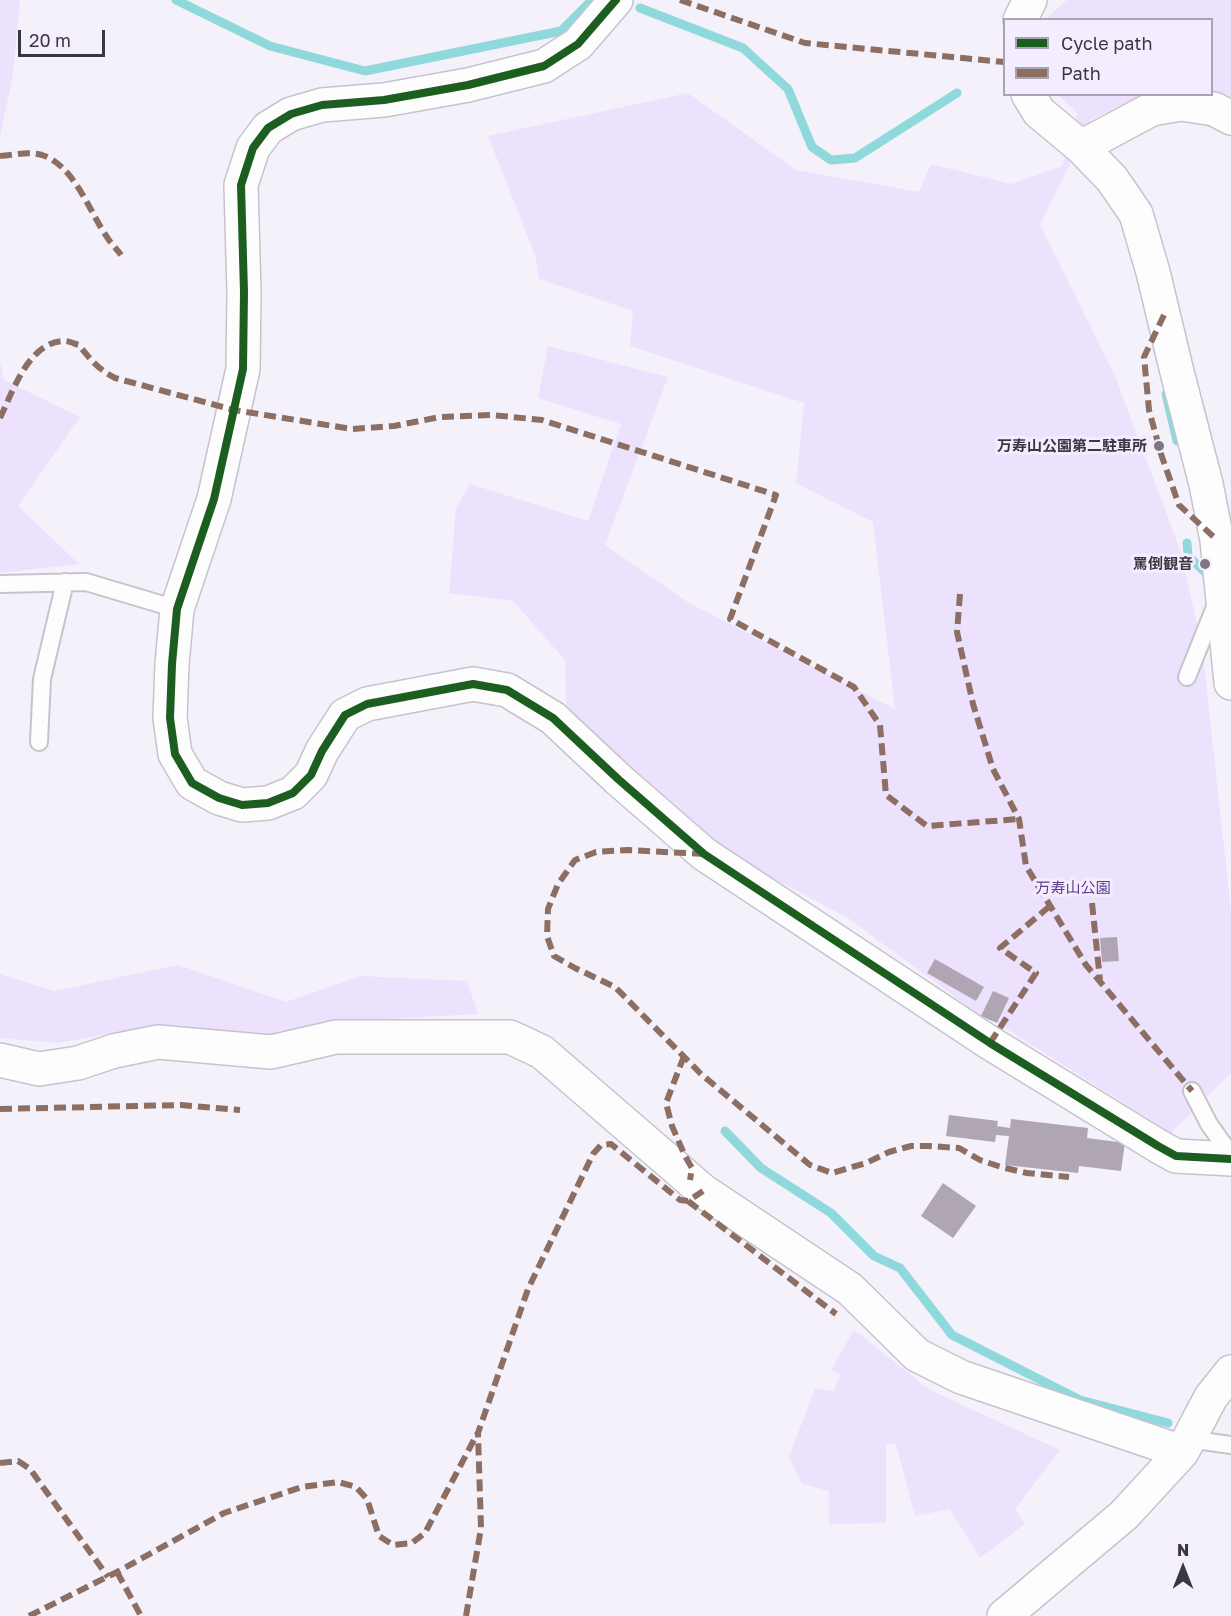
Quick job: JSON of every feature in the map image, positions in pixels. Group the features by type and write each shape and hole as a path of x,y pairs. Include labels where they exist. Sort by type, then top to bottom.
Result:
{"street":[{"path":"616,0 578,44 543,66 468,85 384,100 322,105 291,114 268,128 253,148 241,185 244,292 243,369 214,499 177,609 170,718 176,754 192,783 219,798 242,805 268,803 292,793 310,776 322,751 345,715 367,704 473,684 507,690 552,717 618,779 704,854 990,1042 1176,1156 1231,1157"},
{"path":"1021,18 1030,0"},
{"path":"1029,96 1039,112 1081,147 1112,179 1136,214 1154,272 1206,484 1216,540 1231,682"},
{"path":"1081,147 1152,109 1181,104 1214,109 1231,118"},
{"path":"0,1060 39,1069 78,1063 114,1051 158,1042 271,1052 336,1037 510,1037 542,1052 703,1191 850,1289 917,1354 961,1377 1186,1445"},
{"path":"1004,1616 1124,1515 1186,1445 1211,1397 1231,1372"}],"lane":[{"path":"39,742 42,679 65,582"},
{"path":"0,584 86,582 177,609"},
{"path":"1187,677 1222,590"},
{"path":"1192,1091 1209,1124 1231,1157"},
{"path":"1186,1445 1231,1445"}],"green space":[{"path":"0,0 20,0 13,74 0,137"},
{"path":"1067,0 1231,0 1231,101 1213,94 1213,18 1048,17"},
{"name":"万寿山公園","path":"688,93 796,170 919,192 931,164 1011,184 1062,166 1077,113 1059,96 1139,96 1091,120 1040,225 1115,376 1181,552 1202,646 1231,911 1231,1073 1171,1133 997,1023 981,1016 848,918 707,843 566,706 565,660 513,601 449,593 456,508 470,484 588,521 621,424 538,398 548,346 668,377 605,545 689,603 895,709 873,522 796,483 804,403 630,346 633,311 539,279 535,255 488,136"},
{"path":"0,361 4,380 80,417 18,506 79,564 0,573"},
{"path":"178,965 286,1002 361,976 467,981 478,1014 334,1022 273,1039 148,1027 58,1043 0,1038 0,974 54,991"},
{"path":"854,1330 930,1390 1060,1450 1015,1509 1025,1524 980,1558 950,1509 915,1516 896,1444 886,1444 886,1523 829,1524 829,1491 802,1484 789,1457 815,1388 833,1391 841,1375 831,1370"}],"building":[{"path":"1117,937 1119,961 1102,962 1100,938"},
{"path":"935,959 984,987 976,1001 927,973"},
{"path":"993,991 1009,998 997,1023 981,1016"},
{"path":"949,1115 998,1121 997,1126 1010,1128 1011,1119 1088,1128 1087,1138 1125,1143 1121,1171 1079,1166 1078,1173 1005,1165 1009,1136 996,1135 995,1142 946,1136"},
{"path":"943,1183 976,1206 953,1238 921,1216"}],"waterway":[{"path":"176,0 270,46 365,71 561,31 592,0"},
{"path":"640,8 743,48 788,89 812,147 831,160 855,158 957,93"},
{"path":"1166,394 1177,441"},
{"path":"1187,543 1188,556 1206,573"},
{"path":"725,1131 761,1168 831,1213 874,1256 900,1268 952,1335 1080,1400 1168,1423"}],"marked path":[{"path":"680,0 805,43 1003,62"},
{"path":"0,156 37,154 53,160 63,168 72,178 100,226 121,255"},
{"path":"1164,315 1144,357 1149,410 1161,454 1179,505 1217,540"},
{"path":"0,418 17,382 32,358 52,343 67,341 79,345 95,364 115,378 234,410 352,429 394,426 440,417 492,415 542,420 776,495 730,619 854,687 880,725 886,795 927,826 1019,819"},
{"path":"960,594 957,632 973,704 993,769 1019,819 1026,866 1086,965 1192,1091"},
{"path":"704,854 627,850 596,852 575,860 558,884 548,909 547,936 554,956 615,987 701,1074 810,1165 832,1173 866,1163 889,1152 911,1146 929,1146 959,1148 980,1160 1027,1173 1069,1177"},
{"path":"1092,903 1100,980"},
{"path":"990,1043 1036,973 1000,948 1050,906"},
{"path":"684,1056 666,1103 672,1126 692,1168 690,1180"},
{"path":"0,1109 181,1105 240,1110"},
{"path":"466,1616 481,1528 478,1433 528,1289 593,1154 601,1145 611,1144 680,1200 688,1201 703,1191"},
{"path":"688,1201 836,1314"},
{"path":"29,1616 117,1572 224,1513 302,1487 338,1482 356,1487 367,1499 379,1536 393,1545 412,1543 425,1533 477,1434"},
{"path":"0,1463 18,1461 30,1469 108,1577"},
{"path":"117,1572 141,1616"}],"cycle path":[{"path":"616,0 578,44 544,66 468,85 384,100 322,105 291,114 268,128 253,148 241,185 244,292 243,369 214,499 177,609 170,718 175,754 192,783 219,798 242,805 268,803 293,793 311,775 322,751 345,715 367,704 473,684 507,690 553,718 618,779 704,854 990,1043 1176,1156 1231,1159"}],"place":[{"name":"万寿山公園第二駐車所","path":"1159,446"},
{"name":"罵倒観音","path":"1205,564"}]}
